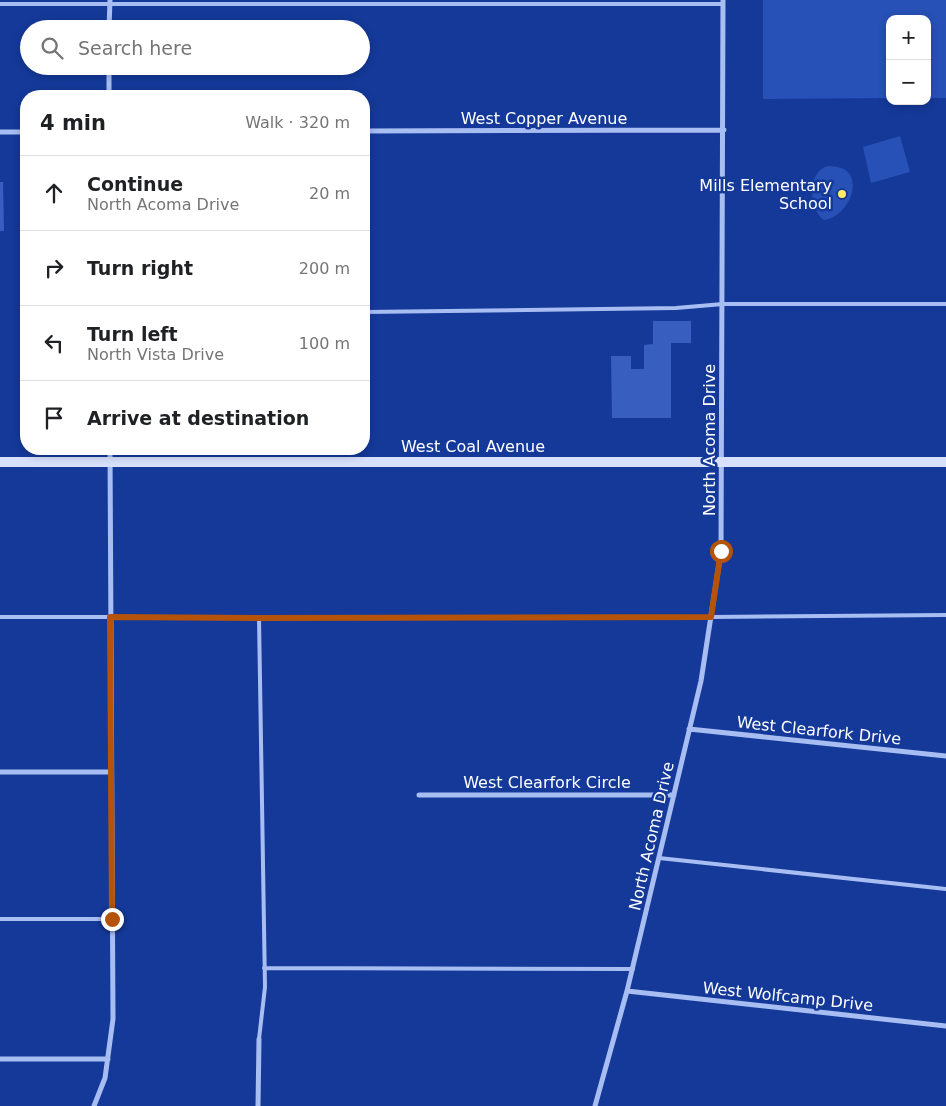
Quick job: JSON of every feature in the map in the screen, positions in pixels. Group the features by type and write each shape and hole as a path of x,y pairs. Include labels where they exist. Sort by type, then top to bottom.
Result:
{"street":[{"path":"110,2 110,20"},
{"name":"North Acoma Drive","path":"596,1106 633,968 701,681 721,551 724,2"},
{"path":"109,75 109,90"},
{"name":"West Copper Avenue","path":"370,131 724,130"},
{"path":"0,132 20,132"},
{"path":"94,1106 105,1078 113,1019 110,455"},
{"name":"West Coal Avenue","path":"0,462 946,462"},
{"name":"West Clearfork Drive","path":"689,729 946,756"},
{"path":"0,772 111,772"},
{"name":"West Clearfork Circle","path":"419,795 674,795"},
{"name":"West Wolfcamp Drive","path":"627,991 946,1026"},
{"path":"258,1106 259,1039"},
{"path":"0,1059 108,1059"}],"lane":[{"path":"0,4 110,2 724,2"},
{"path":"370,312 676,308 723,304 946,304"},
{"path":"0,617 259,618 946,615"},
{"path":"259,618 265,987 259,1039"},
{"path":"659,858 946,889"},
{"path":"0,919 112,919"},
{"path":"264,968 633,968"}],"shaded area":[{"path":"763,0 946,0 946,98 931,98 931,15 886,15 886,98 763,99"},
{"path":"900,136 910,172 871,183 863,147"},
{"path":"828,166 844,169 850,175 853,182 853,190 846,206 840,212 824,220 815,208 812,191 816,175 821,169"}],"building":[{"path":"0,182 3,182 4,231 0,231"},
{"path":"653,321 691,321 691,343 671,343 671,418 612,418 611,356 631,356 631,369 644,369 644,345 653,344"}],"place":[{"name":"Mills Elementary School","path":"842,194"}],"route":[{"path":"112,919 110,617 711,617 721,551"}]}
